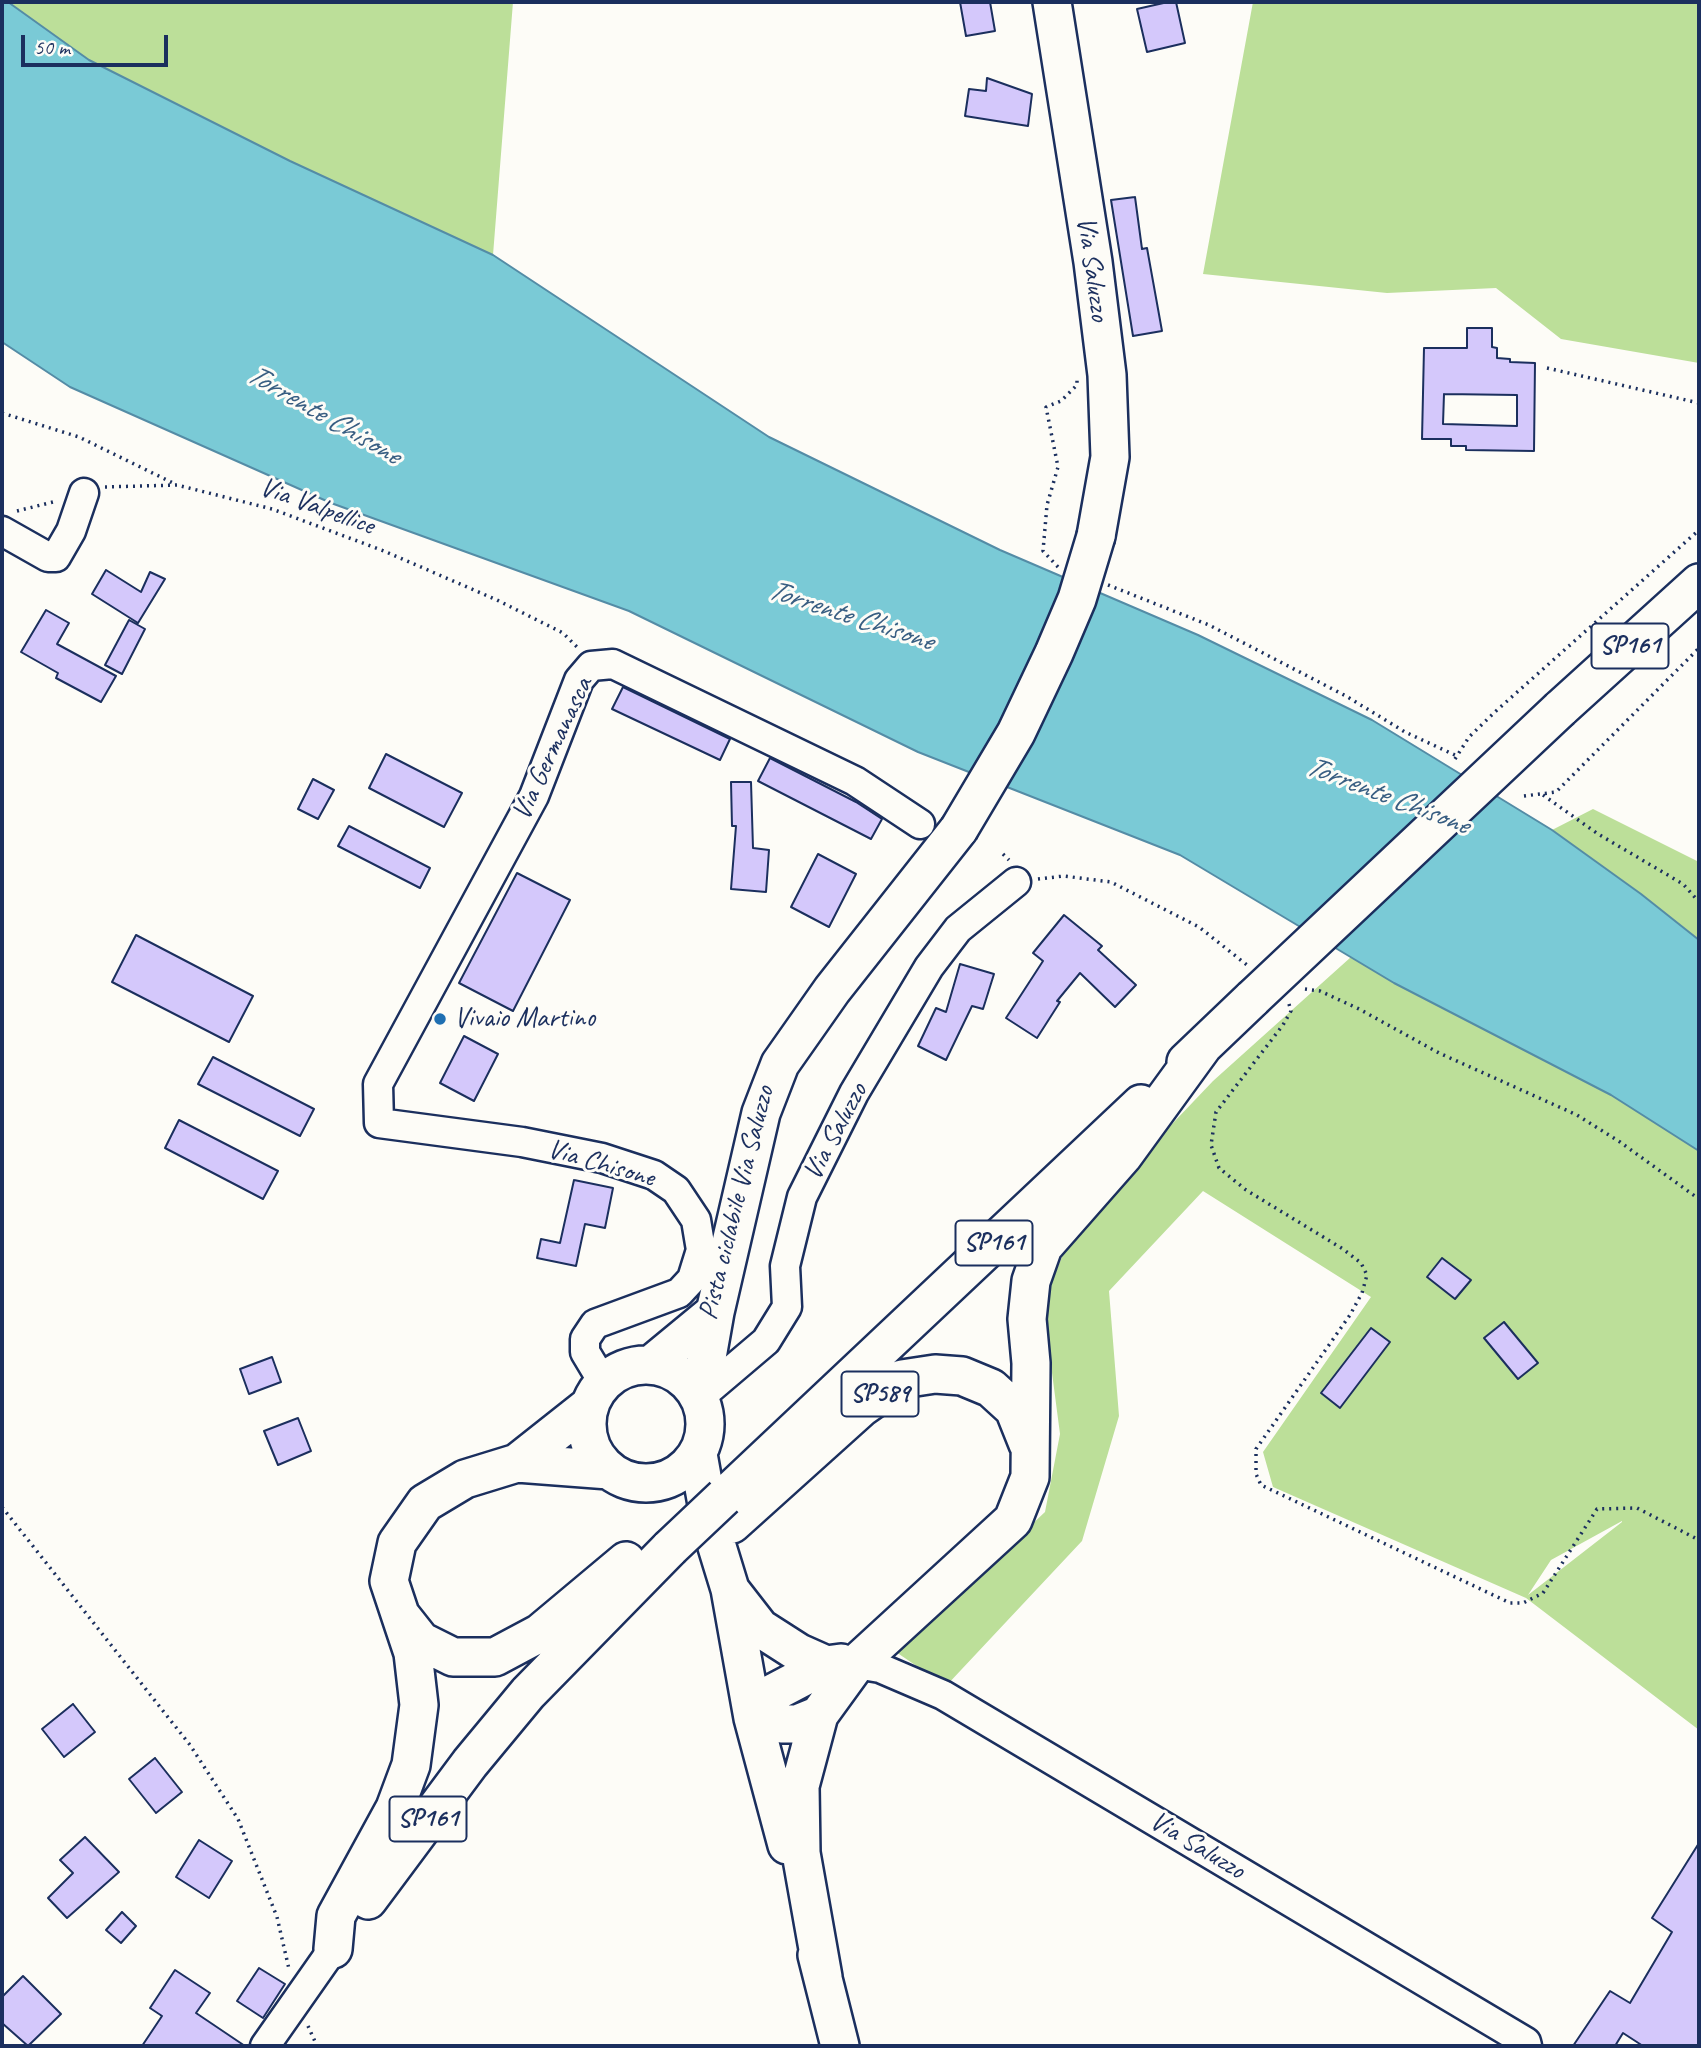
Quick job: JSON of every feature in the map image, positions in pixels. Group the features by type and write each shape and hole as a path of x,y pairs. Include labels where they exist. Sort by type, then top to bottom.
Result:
{"main road":[{"name":"Via Saluzzo","path":"717,1497 705,1436 706,1416 700,1397 715,1312 761,1113 780,1064 832,990 959,829 1016,733 1055,653 1077,599 1096,536 1110,457 1107,375 1052,2"},
{"name":"SP161","path":"333,1949 412,1839 528,1693 671,1550 717,1497 785,1440 1263,987 1699,583"},
{"path":"753,1717 771,1693 841,1665 1013,1520 1030,1477 1031,1363 1027,1319 1031,1281 1043,1247 1123,1156 1203,1046"},
{"path":"652,1364 715,1312"},
{"path":"517,1463 596,1394 618,1371 634,1365 652,1364 672,1369 688,1381 700,1397"},
{"name":"SP589","path":"647,1483 667,1480 685,1469 717,1497 902,1379 935,1374 962,1376 991,1388 1014,1409 1032,1453"},
{"path":"596,1394 586,1423 589,1441 597,1457 609,1470 627,1480 717,1497 753,1717 839,2046"},
{"path":"333,1949 336,1916 395,1808 411,1765 419,1705 413,1653 389,1581 397,1543 425,1503 465,1479 517,1463 609,1470"},
{"path":"397,1611 421,1641 453,1657 495,1657 540,1633 671,1550"},
{"path":"730,1589 760,1628 799,1653 841,1665"},
{"path":"823,1977 801,1853 800,1786 819,1715 841,1665"},
{"path":"753,1717 781,1724 797,1724 819,1715"}],"street":[{"path":"3,523 48,557 56,557 71,531 84,493"},
{"name":"Via Germanasca","path":"379,1123 378,1084 534,796 579,680 591,666 613,664 638,676 855,781 920,824"},
{"name":"Via Saluzzo","path":"700,1397 766,1341 787,1307 785,1266 802,1197 854,1093 929,967 958,929 1016,881"},
{"name":"Via Chisone","path":"379,1123 522,1142 603,1158 654,1175 676,1190 696,1220 701,1250 692,1279 679,1293 595,1324 585,1339 585,1352 596,1394"},
{"name":"Via Saluzzo","path":"841,1665 880,1668 943,1695 1526,2042 1527,2046"},
{"name":"SP161","path":"265,2046 333,1949"}],"path":[{"path":"1547,368 1699,403"},
{"path":"1060,569 1043,551 1048,505 1058,467 1046,407 1060,401 1077,385 1078,374"},
{"path":"2,413 79,437 177,485"},
{"name":"Via Valpellice","path":"3,523 113,484 177,485 272,509 459,583 563,634 579,648 591,666"},
{"path":"1096,581 1209,625 1346,696 1405,732 1456,758 1469,737 1496,711 1699,530"},
{"path":"1524,796 1556,793 1699,648"},
{"path":"1541,794 1598,834 1683,884 1699,902"},
{"path":"1016,881 1064,876 1111,882 1199,927 1291,1011 1216,1112 1211,1145 1219,1168 1246,1190 1343,1249 1361,1263 1367,1275 1362,1293 1350,1315 1256,1449 1256,1474 1261,1485 1510,1602 1523,1603 1544,1593 1597,1509 1637,1508 1699,1541"},
{"path":"1294,987 1320,991 1439,1053 1577,1115 1699,1199"},
{"path":"2,1507 190,1745 238,1819 276,1917 297,2000 317,2046"}],"green space":[{"path":"8,2 513,2 493,255 290,161 89,60"},
{"path":"1253,2 1699,2 1699,363 1561,339 1496,288 1387,293 1203,274"},
{"path":"1593,809 1699,862 1699,940 1552,830"},
{"path":"1351,957 1394,983 1611,1095 1699,1151 1699,1730 1526,1598 1273,1487 1263,1452 1371,1297 1203,1191 1109,1291 1119,1416 1082,1541 946,1686 896,1652 1045,1512 1060,1434 1043,1304 1074,1227 1213,1081","holes":["1622,1522 1528,1595 1551,1560"]}],"water":[{"name":"Torrente Chisone","path":"2,2 8,2 89,60 290,161 493,255 769,437 1000,550 1198,635 1372,720 1552,830 1699,940 1699,1151 1611,1095 1394,983 1180,855 918,752 629,611 331,503 70,387 2,342"}],"building":[{"path":"960,2 990,2 995,31 966,36"},
{"path":"1176,2 1185,43 1147,52 1137,9"},
{"path":"987,78 1032,94 1028,126 965,116 969,89 986,91"},
{"path":"1135,197 1142,249 1147,248 1162,331 1133,336 1111,200"},
{"path":"1467,328 1492,328 1492,347 1497,348 1497,358 1510,359 1510,362 1535,363 1534,451 1466,450 1466,446 1451,446 1451,439 1422,439 1424,348 1467,348","holes":["1444,394 1517,395 1517,426 1443,424"]},
{"path":"106,570 141,592 150,572 165,579 138,623 92,594"},
{"path":"46,610 69,623 57,644 116,676 101,702 56,678 58,673 21,652"},
{"path":"129,620 145,629 122,674 105,665"},
{"path":"623,687 730,739 720,760 612,709"},
{"path":"386,754 462,793 444,827 369,788"},
{"path":"770,758 856,802 882,819 871,839 758,781"},
{"path":"313,779 334,790 318,819 298,809"},
{"path":"731,782 751,782 753,848 769,850 766,892 731,889 736,826 732,826"},
{"path":"349,826 430,868 420,888 338,846"},
{"path":"818,854 856,874 829,927 791,907"},
{"path":"517,873 570,900 513,1011 459,983"},
{"path":"1064,915 1102,946 1098,950 1136,985 1115,1007 1080,973 1057,1001 1060,1002 1037,1038 1006,1018 1043,961 1033,953"},
{"path":"136,935 253,996 229,1042 112,982"},
{"path":"960,964 994,974 983,1009 972,1006 946,1060 918,1046 936,1008 946,1012"},
{"path":"464,1036 498,1054 474,1101 440,1083"},
{"path":"213,1057 314,1109 300,1136 198,1084"},
{"path":"179,1120 278,1171 263,1199 165,1148"},
{"path":"574,1180 613,1188 605,1228 585,1224 576,1266 537,1258 541,1239 560,1243"},
{"path":"1442,1258 1471,1280 1455,1299 1427,1277"},
{"path":"1504,1322 1538,1363 1518,1379 1484,1338"},
{"path":"1371,1328 1390,1342 1340,1408 1321,1393"},
{"path":"272,1357 281,1382 249,1394 240,1369"},
{"path":"298,1418 311,1451 278,1465 264,1431"},
{"path":"73,1704 95,1732 64,1757 42,1729"},
{"path":"155,1758 182,1792 156,1813 129,1779"},
{"path":"85,1837 119,1872 67,1918 48,1898 73,1873 60,1860"},
{"path":"199,1840 232,1861 209,1898 176,1877"},
{"path":"1699,1843 1699,2046 1643,2046 1623,2033 1615,2046 1573,2046 1610,1991 1630,2003 1672,1932 1652,1918"},
{"path":"122,1912 136,1926 121,1943 106,1930"},
{"path":"259,1968 285,1984 263,2018 237,2001"},
{"path":"175,1970 210,1993 196,2013 245,2046 142,2046 162,2016 150,2008"},
{"path":"23,1976 61,2014 28,2046 2,2023 2,1997"}],"place":[{"name":"Vivaio Martino","path":"440,1019"}]}
